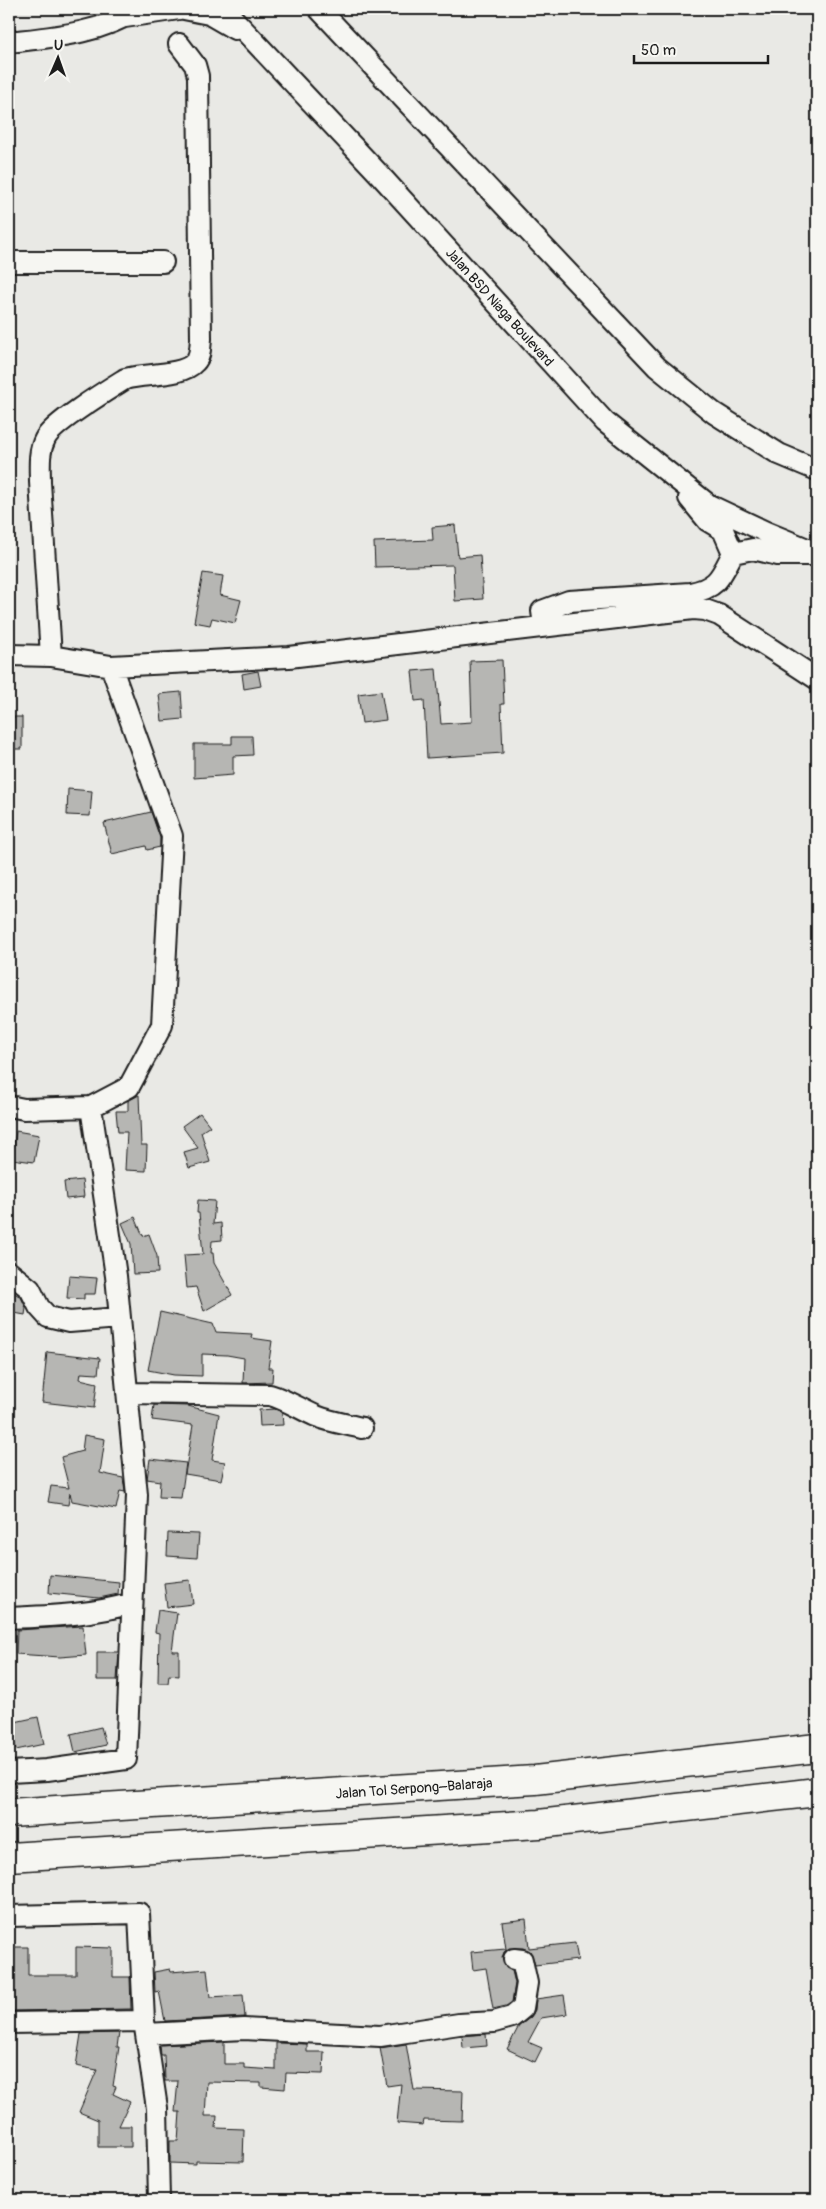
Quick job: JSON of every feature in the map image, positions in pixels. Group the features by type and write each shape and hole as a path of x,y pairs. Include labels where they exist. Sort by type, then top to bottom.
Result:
{"highway":[{"name":"Jalan Tol Serpong–Balaraja","path":"9,1813 535,1780 817,1748"},
{"path":"9,1857 539,1824 817,1792"}],"street":[{"path":"9,42 77,34 131,13 178,9"},
{"path":"184,9 209,14 252,39"},
{"name":"Jalan BSD Niaga Boulevard","path":"224,9 393,189 605,422 709,505 817,554"},
{"path":"319,9 657,367 714,413 779,454 817,470"},
{"path":"51,656 40,482 40,458 45,439 63,422 125,379 137,375 183,370 195,363 199,356 201,339 198,76 195,65 179,44"},
{"path":"9,262 163,262"},
{"path":"544,626 542,611 569,601 690,594 705,590 718,581 732,553 723,530 708,521 671,475"},
{"path":"732,553 753,549 778,555 817,554"},
{"path":"9,655 51,656 111,666 289,657 693,609 705,610 720,615 817,679"},
{"path":"9,1106 24,1108 91,1107 129,1087 162,1025 172,836 111,666"},
{"path":"9,1772 47,1770 126,1759 137,1495 116,1276 91,1107"},
{"path":"9,1272 30,1289 39,1307 48,1317 69,1322 119,1318"},
{"path":"127,1393 270,1395 287,1400 314,1415 333,1422 362,1428"},
{"path":"9,1618 86,1613 112,1609 132,1603"},
{"path":"9,1916 139,1913 145,2027 157,2108 159,2200"},
{"path":"9,2023 244,2029 380,2036 459,2024 494,2022 512,2017 523,2008 527,1983 522,1960 514,1959"}],"building":[{"path":"455,525 458,557 480,555 483,599 455,601 453,565 375,567 374,542 433,540 432,527"},
{"path":"203,573 223,576 220,595 241,600 235,623 212,618 210,625 194,622"},
{"path":"502,660 504,704 501,704 503,753 427,758 424,700 415,701 412,671 436,669 441,724 472,722 470,661"},
{"path":"258,671 261,686 244,689 242,674"},
{"path":"381,691 386,720 362,723 358,694"},
{"path":"181,692 183,719 162,721 159,694"},
{"path":"9,717 22,717 22,749 9,749"},
{"path":"232,736 252,736 253,755 233,756 233,775 194,778 194,744 232,744"},
{"path":"68,789 92,791 90,816 67,815"},
{"path":"151,812 160,838 160,847 147,850 146,846 112,854 104,823"},
{"path":"139,1095 141,1145 147,1145 146,1171 125,1170 127,1132 118,1132 116,1111 128,1111 128,1101"},
{"path":"200,1113 210,1126 201,1132 210,1162 189,1168 184,1152 198,1148 182,1126"},
{"path":"16,1131 39,1135 34,1162 12,1159"},
{"path":"82,1180 84,1197 66,1199 64,1182"},
{"path":"198,1200 215,1201 213,1224 221,1223 222,1240 212,1241 211,1253 213,1253 214,1263 232,1295 204,1311 196,1287 187,1288 184,1255 203,1254 199,1213 197,1213"},
{"path":"135,1217 143,1236 149,1234 157,1256 158,1273 133,1274 131,1244 122,1223"},
{"path":"69,1276 97,1278 95,1294 84,1294 84,1299 67,1298"},
{"path":"9,1290 21,1297 26,1308 25,1315 9,1312"},
{"path":"160,1312 213,1324 216,1332 252,1334 251,1338 272,1341 268,1368 273,1368 272,1382 243,1383 244,1358 227,1355 202,1354 202,1376 174,1375 148,1370"},
{"path":"47,1352 100,1358 98,1374 81,1373 80,1379 97,1383 94,1408 42,1402"},
{"path":"154,1405 188,1406 219,1414 212,1460 225,1462 221,1480 185,1474 193,1425 152,1420"},
{"path":"275,1409 282,1412 283,1425 260,1426 259,1410"},
{"path":"84,1435 105,1439 100,1473 123,1478 125,1492 120,1491 116,1509 72,1501 70,1493 68,1505 48,1502 51,1486 69,1488 61,1457 82,1451"},
{"path":"150,1459 186,1463 181,1498 159,1497 160,1481 147,1479"},
{"path":"168,1533 199,1534 197,1558 167,1556"},
{"path":"50,1575 119,1582 118,1594 99,1598 49,1593"},
{"path":"190,1580 193,1604 167,1607 164,1583"},
{"path":"158,1610 177,1613 172,1651 179,1651 179,1676 169,1675 168,1683 158,1683 159,1633 155,1632"},
{"path":"83,1626 86,1655 60,1657 16,1654 17,1630"},
{"path":"97,1652 119,1652 117,1680 97,1680"},
{"path":"38,1717 44,1744 16,1750 10,1723"},
{"path":"101,1727 106,1745 75,1752 71,1734"},
{"path":"526,1919 529,1948 575,1943 578,1960 535,1965 530,1951 523,1948 509,1948 504,1952 502,1958 506,1968 512,1971 515,1983 512,2002 506,2006 493,2009 486,1968 473,1970 471,1952 506,1949 502,1922"},
{"path":"10,1947 28,1947 28,1975 76,1975 76,1947 113,1948 113,1977 130,1977 131,2009 9,2011"},
{"path":"170,1969 171,1972 207,1969 210,1997 243,1995 245,2017 165,2021 159,1991 155,1992 154,1972"},
{"path":"564,1995 567,2014 541,2018 528,2042 542,2048 535,2062 507,2049 519,2026 531,2017 535,2010 536,1999"},
{"path":"119,2033 117,2047 119,2047 113,2086 116,2087 113,2094 130,2102 119,2126 131,2126 131,2147 98,2147 98,2120 79,2112 97,2070 76,2066 81,2034"},
{"path":"486,2034 487,2046 463,2048 462,2036"},
{"path":"224,2042 224,2064 244,2064 244,2068 276,2070 276,2043 307,2044 307,2052 324,2052 323,2074 286,2073 285,2089 261,2087 261,2083 207,2082 205,2116 217,2116 216,2128 244,2129 243,2162 196,2161 196,2164 170,2163 170,2141 178,2141 180,2112 175,2112 178,2081 165,2081 164,2055 161,2055 160,2045"},
{"path":"406,2044 414,2090 463,2091 462,2121 424,2120 423,2125 397,2123 401,2084 387,2086 380,2048"}]}
